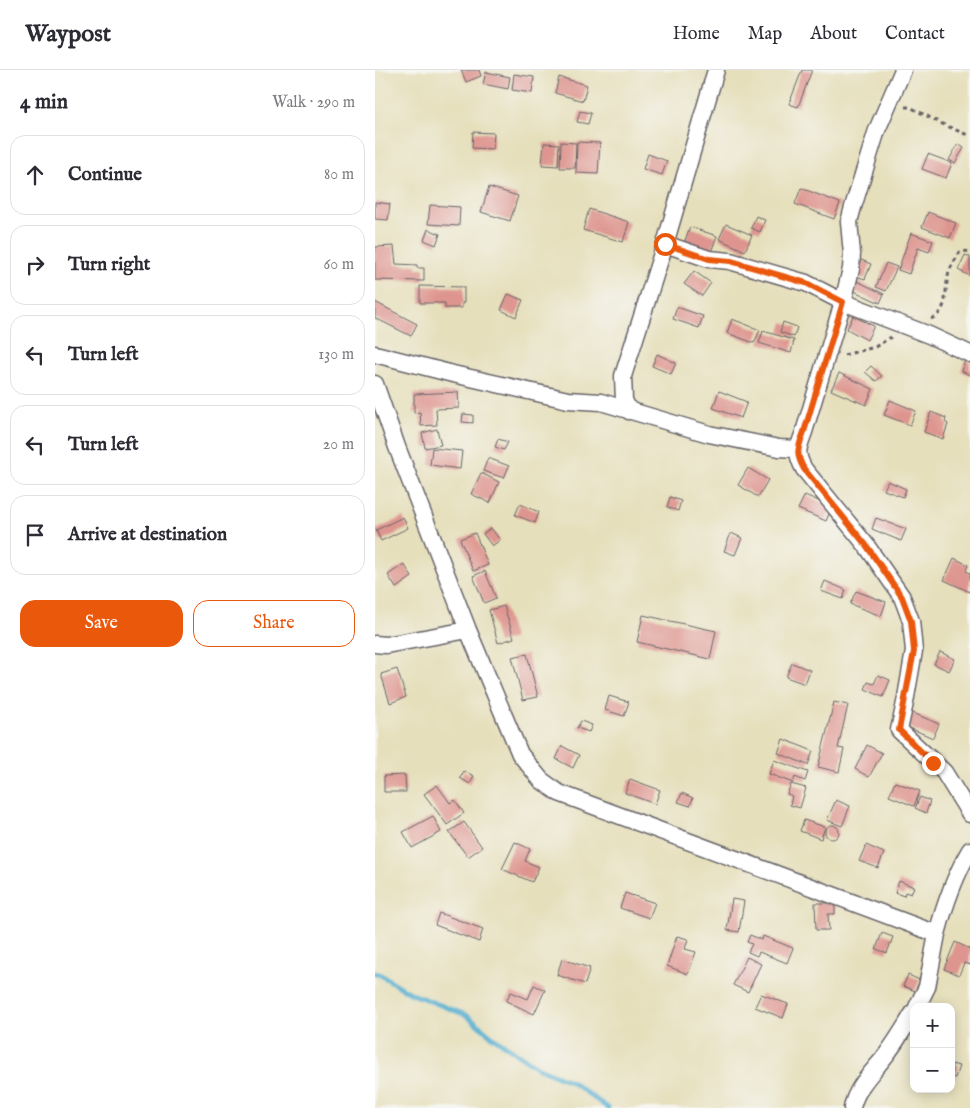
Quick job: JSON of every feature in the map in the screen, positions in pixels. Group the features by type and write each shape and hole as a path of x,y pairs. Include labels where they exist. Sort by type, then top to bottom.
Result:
{"street":[{"path":"629,411 624,400 623,376 665,244 716,70"},
{"path":"903,70 877,130 849,222 852,254 851,268 843,302 804,432 797,449 804,469 866,545 902,597 911,621 914,651 899,730 944,772 970,814"},
{"path":"665,244 709,259 731,261 806,283 843,302 929,335 970,354"},
{"path":"375,354 568,400 601,402 709,434 779,448 797,449"},
{"path":"375,384 397,447 468,630 520,754 541,780 559,793 937,934"},
{"path":"375,644 386,645 468,630"},
{"path":"919,1003 927,988 937,934 946,900 959,868 970,850"},
{"path":"852,1108 854,1098 860,1088 887,1054 910,1020"}],"path":[{"path":"887,107 910,107 970,136"}],"building":[{"path":"461,70 479,70 481,76 466,82"},
{"path":"802,70 812,70 798,107 789,104"},
{"path":"486,72 510,77 508,89 483,84"},
{"path":"514,74 534,77 532,93 512,90"},
{"path":"559,77 587,85 583,101 555,93"},
{"path":"580,111 591,113 588,124 577,122"},
{"path":"473,132 494,133 493,149 472,148"},
{"path":"561,142 576,143 575,168 560,168"},
{"path":"577,142 600,143 598,174 576,173"},
{"path":"544,143 559,144 558,166 542,165"},
{"path":"958,144 964,148 955,163 949,160"},
{"path":"648,154 667,161 662,175 643,169"},
{"path":"928,154 952,163 946,178 922,169"},
{"path":"489,187 518,196 510,221 481,212"},
{"path":"801,188 840,203 834,219 795,204"},
{"path":"375,202 390,204 388,220 375,219"},
{"path":"430,205 460,207 459,226 428,224"},
{"path":"589,209 629,222 623,242 583,230"},
{"path":"928,212 956,223 950,238 922,227"},
{"path":"756,216 765,220 760,232 751,228"},
{"path":"726,224 752,235 745,251 719,239"},
{"path":"690,227 717,236 711,252 684,243"},
{"path":"428,229 440,234 436,245 424,240"},
{"path":"911,233 933,241 929,252 918,248 909,274 898,270"},
{"path":"394,246 396,264 417,265 417,268 424,268 424,281 375,280 375,247"},
{"path":"965,255 970,257 970,276 958,270"},
{"path":"859,259 871,264 865,279 853,275"},
{"path":"886,263 897,267 886,291 876,287"},
{"path":"694,271 711,283 702,296 684,284"},
{"path":"857,281 884,294 880,303 852,290"},
{"path":"420,286 464,287 464,303 462,303 462,308 445,308 445,303 420,303"},
{"path":"508,294 523,300 516,317 501,310"},
{"path":"375,302 417,324 411,336 375,318"},
{"path":"677,307 703,316 699,328 673,319"},
{"path":"853,316 874,326 867,340 847,329"},
{"path":"732,319 760,330 754,343 727,333"},
{"path":"783,322 797,327 794,337 780,332"},
{"path":"763,331 794,340 791,353 759,343"},
{"path":"657,354 676,363 671,374 652,366"},
{"path":"965,360 970,362 970,375 961,371"},
{"path":"871,366 882,376 876,381 865,372"},
{"path":"839,373 873,389 866,405 831,390"},
{"path":"719,391 747,402 741,418 713,408"},
{"path":"458,392 459,408 436,409 437,425 421,426 420,412 414,413 414,394"},
{"path":"890,400 916,411 910,425 884,415"},
{"path":"931,412 946,418 945,422 948,424 943,439 924,432"},
{"path":"463,414 473,415 473,423 462,422"},
{"path":"437,429 441,445 425,448 422,433"},
{"path":"498,439 508,442 504,450 495,447"},
{"path":"432,448 462,451 460,469 430,465"},
{"path":"488,458 509,466 504,478 483,471"},
{"path":"748,468 768,480 758,497 738,485"},
{"path":"481,473 499,482 490,503 471,494"},
{"path":"888,481 906,489 903,497 884,490"},
{"path":"805,495 832,507 826,521 798,509"},
{"path":"670,497 681,501 678,511 667,507"},
{"path":"520,504 539,512 535,523 515,515"},
{"path":"403,517 408,528 381,541 376,530"},
{"path":"876,518 906,529 901,541 872,529"},
{"path":"491,528 500,540 492,546 483,534"},
{"path":"475,533 488,565 473,571 460,539"},
{"path":"731,533 742,538 735,555 724,551"},
{"path":"954,558 968,565 966,571 970,573 970,592 944,580"},
{"path":"404,564 412,577 396,588 388,575"},
{"path":"485,571 496,598 484,603 473,576"},
{"path":"825,581 846,590 843,599 821,591"},
{"path":"856,591 886,602 881,616 850,604"},
{"path":"504,606 514,638 498,643 489,610"},
{"path":"643,615 716,631 710,659 637,642"},
{"path":"940,652 955,659 949,671 934,664"},
{"path":"527,654 538,697 523,700 512,657"},
{"path":"792,663 810,670 805,684 786,677"},
{"path":"397,669 406,697 390,703 381,674"},
{"path":"878,675 890,680 883,697 865,689 868,682 874,684"},
{"path":"609,696 629,702 624,716 605,710"},
{"path":"834,702 848,705 838,748 844,749 839,772 818,767"},
{"path":"911,712 939,724 933,738 905,726"},
{"path":"581,721 592,725 589,732 577,728"},
{"path":"783,739 813,751 808,765 778,753"},
{"path":"867,745 882,753 869,777 855,769"},
{"path":"562,746 579,755 573,768 556,759"},
{"path":"774,760 808,772 805,781 795,777 793,783 769,774"},
{"path":"464,771 474,776 470,784 460,778"},
{"path":"405,775 406,792 384,792 384,776"},
{"path":"630,779 660,790 655,804 625,793"},
{"path":"895,782 920,791 914,806 889,796"},
{"path":"791,784 806,788 800,808 790,805 792,796 787,794"},
{"path":"437,785 450,803 455,800 464,813 447,825 424,794"},
{"path":"682,793 693,798 690,806 678,802"},
{"path":"920,797 930,801 926,813 915,808"},
{"path":"836,800 850,806 842,826 827,820"},
{"path":"433,816 441,832 412,848 403,832"},
{"path":"804,820 825,827 821,839 800,831"},
{"path":"464,822 482,847 468,857 449,832"},
{"path":"829,825 835,825 839,832 835,839 829,839 825,835 825,829"},
{"path":"515,842 530,849 525,861 539,867 532,882 502,869"},
{"path":"866,845 884,853 878,868 859,861"},
{"path":"899,881 914,887 911,894 905,892 904,896 895,893"},
{"path":"625,893 655,903 649,918 620,908"},
{"path":"732,899 744,901 739,932 727,930"},
{"path":"815,903 835,903 835,914 828,914 829,930 816,930"},
{"path":"439,913 483,929 479,942 435,925"},
{"path":"882,933 893,937 887,953 876,949"},
{"path":"750,935 762,940 763,936 793,948 787,963 759,952 757,956 748,952 752,944 747,942"},
{"path":"677,936 688,939 685,949 696,952 688,974 667,966"},
{"path":"955,942 970,949 970,965 964,963 959,975 944,969"},
{"path":"747,957 761,964 748,992 733,985"},
{"path":"562,959 590,968 585,984 557,975"},
{"path":"908,975 920,980 915,991 903,986"},
{"path":"534,985 545,990 534,1014 506,1001 511,992 528,999"},
{"path":"761,994 788,1004 783,1018 755,1007"},
{"path":"955,1065 959,1066 955,1078"}],"waterway":[{"path":"375,973 412,994 466,1015 493,1037 537,1067 573,1083 608,1108"}],"route":[{"path":"665,244 709,259 731,261 806,283 843,302 804,432 797,449 804,469 866,545 902,597 911,621 914,651 899,730 933,763"}]}
